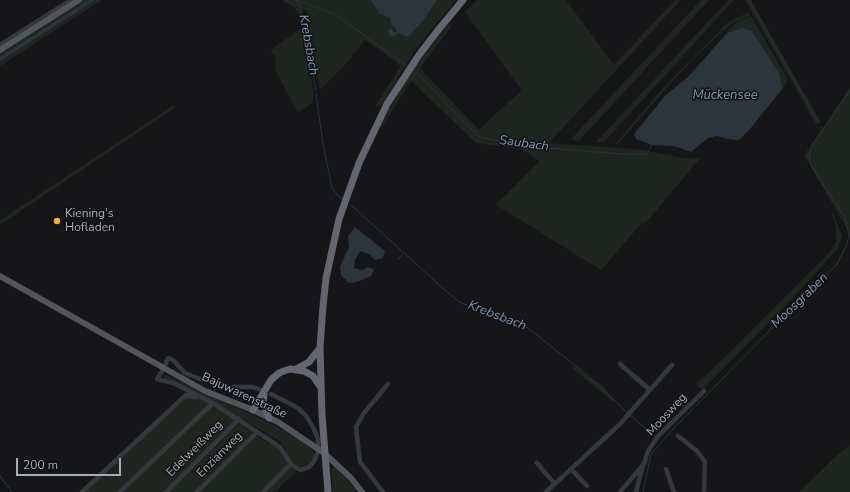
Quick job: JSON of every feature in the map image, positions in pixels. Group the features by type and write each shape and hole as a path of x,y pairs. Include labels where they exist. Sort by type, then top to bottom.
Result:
{"highway":[{"path":"328,492 320,386 320,348 323,306 330,257 339,219 358,163 379,119 399,84 438,29 463,0"},
{"path":"296,369 309,362 320,348"},
{"path":"253,410 271,380 279,373 290,369 296,369 313,376 320,386"},
{"path":"265,392 263,403 268,418"}],"main road":[{"path":"0,50 79,0"},
{"name":"Bajuwarenstraße","path":"0,276 164,368 205,390 253,410 316,446 351,478 362,492"}],"street":[{"path":"0,45 71,0"},
{"path":"164,368 168,358 173,360 185,373 200,379 210,380 230,387 253,387 298,408 306,416 318,438 318,452 314,461 309,467 300,470 291,464 263,492"},
{"path":"620,364 650,390"},
{"path":"546,492 629,415 672,365"},
{"name":"Bajuwarenstraße","path":"164,368 157,379 173,384 200,396 238,419 280,447 291,464"},
{"path":"383,492 360,462 356,427 364,413 388,384"},
{"name":"Moosweg","path":"620,492 638,474 644,464 648,451 657,439 704,391"},
{"path":"82,492 186,395 194,397 200,396"},
{"path":"120,492 213,404"},
{"name":"Edelweißweg","path":"166,492 238,419"},
{"name":"Enzianweg","path":"197,492 258,432"},
{"path":"678,436 697,451 705,462 704,492"},
{"path":"537,463 555,484"},
{"path":"571,469 587,486"},
{"path":"666,469 674,492"},
{"path":"636,492 638,474"}],"shaded area":[{"path":"82,0 102,0 0,66 0,52"},
{"path":"282,0 370,0 380,14 390,18 391,24 397,30 394,33 391,30 389,35 398,33 423,21 437,0 456,0 415,50 382,104 375,107 401,66 365,40 344,66 320,90 307,12 300,7 313,91 313,102 298,113 275,69 276,59 271,51 302,28 300,17 294,7"},
{"path":"477,0 566,0 614,65 675,0 681,0 549,143 635,149 690,159 701,157 645,224 642,223 601,270 496,205 539,161 521,149 476,143 411,81 381,128 381,125 403,84 447,26 451,23 451,27 420,68 479,130 522,91 465,12"},
{"path":"701,0 709,0 578,142 571,139"},
{"path":"728,0 734,0 604,142 596,142"},
{"path":"745,0 751,0 821,122 816,124"},
{"path":"749,12 750,15 730,25 697,55 617,145 615,144 662,89 728,22"},
{"path":"751,16 788,80 783,88 779,73 742,28 727,33 728,29 736,23"},
{"path":"850,88 850,234 804,155"},
{"path":"174,105 175,108 0,225 0,220"},
{"path":"832,213 834,214 842,236 837,250 781,310 702,390 696,384 827,255 836,242 836,228"},
{"path":"574,366 588,377 601,384 613,398 614,403 571,367"},
{"path":"167,375 272,424 301,440 312,450 314,456 309,463 300,467 293,463 281,442 232,413 163,378"},
{"path":"186,393 201,397 239,421 238,423 269,444 271,442 279,448 289,464 261,492 80,492"},
{"path":"850,445 850,492 799,492 834,458"},
{"path":"292,466 298,470 275,492 265,492"},
{"path":"333,468 346,478 357,492 333,492 331,471"}],"water":[{"path":"370,0 437,0 423,21 408,37 398,33 393,37 389,35 388,30 391,30 391,27 394,33 397,30 391,24 390,18 380,14"},
{"name":"Mückensee","path":"742,28 752,31 779,73 783,88 750,129 739,140 717,136 708,138 691,152 674,146 652,145 636,139 634,134 665,96 689,76 727,33"},
{"path":"355,227 385,251 383,258 375,260 369,254 360,251 355,260 354,268 362,270 367,267 374,269 371,276 357,282 349,283 341,275 340,267 349,247 348,236"}],"waterway":[{"path":"0,59 92,0"},
{"name":"Krebsbach","path":"296,0 301,8 316,91"},
{"name":"Saubach","path":"297,0 336,15 407,66"},
{"path":"749,0 818,122"},
{"name":"Saubach","path":"417,73 479,137 524,146 621,154 647,154 652,145"},
{"name":"Moosgraben","path":"643,492 651,454 674,428 773,327 788,315 792,307 805,296 817,281 837,264 847,244 849,235 845,218 811,165 809,157 812,146 850,90"},
{"name":"Krebsbach","path":"316,94 323,144 332,188 340,198 342,198"},
{"name":"Krebsbach","path":"351,205 461,303 523,324 587,375 628,413"},
{"path":"398,259 403,254"},
{"name":"Krebsbach","path":"630,415 655,437"},
{"path":"0,476 12,492"}],"place":[{"name":"Kiening's Hofladen","path":"57,221"}]}
